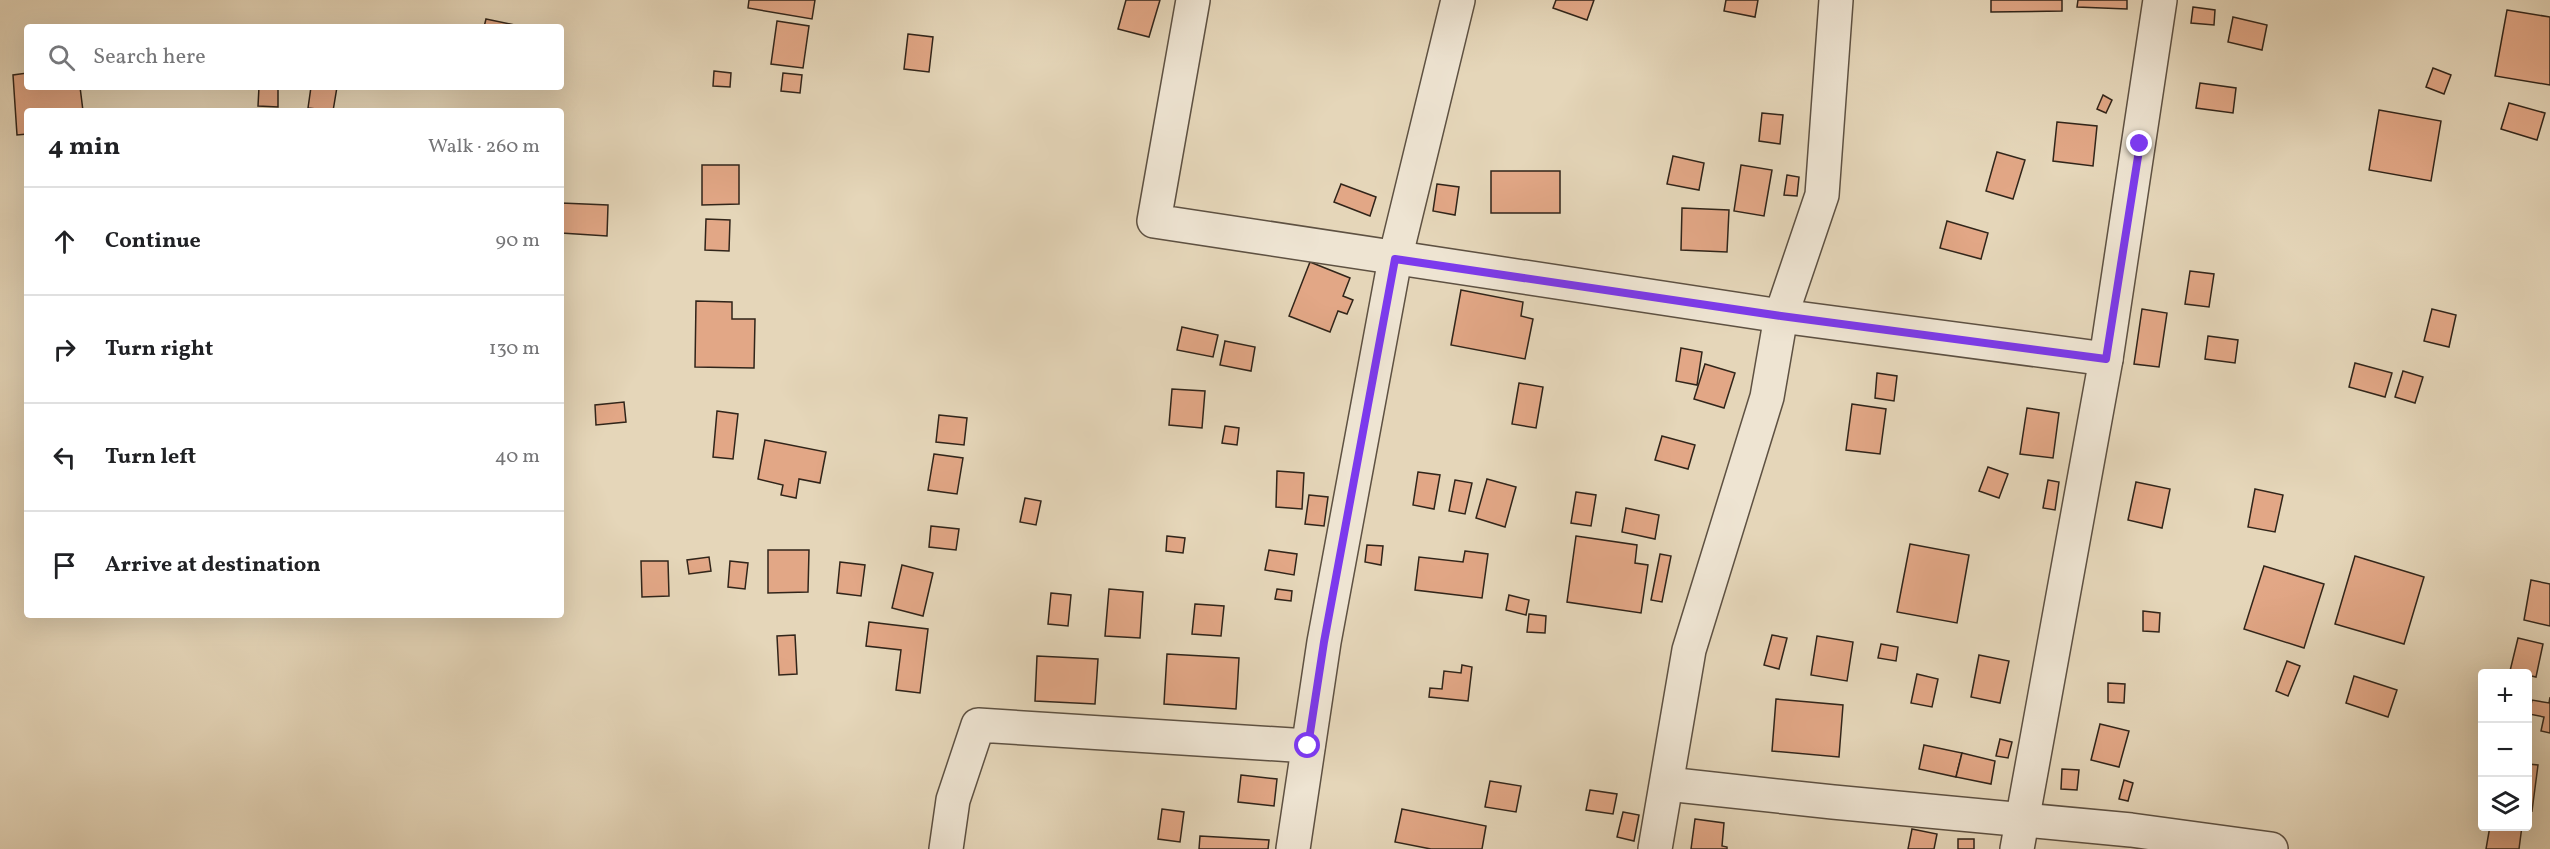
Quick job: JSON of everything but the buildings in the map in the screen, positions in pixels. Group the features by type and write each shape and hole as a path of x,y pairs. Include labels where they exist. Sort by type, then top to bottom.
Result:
{"street":[{"path":"1193,0 1154,221 1781,316 2106,359"},
{"path":"1293,849 1324,642 1395,259 1458,0"},
{"path":"1655,849 1689,650 1767,397 1781,316 1822,195 1836,0"},
{"path":"2019,835 2106,359 2160,0"},
{"path":"946,849 953,800 978,725 1308,746"},
{"path":"1667,784 2019,835 2131,830 2271,849"}],"route":[{"path":"1308,746 1324,642 1395,259 1781,316 2106,359 2140,144"}]}
